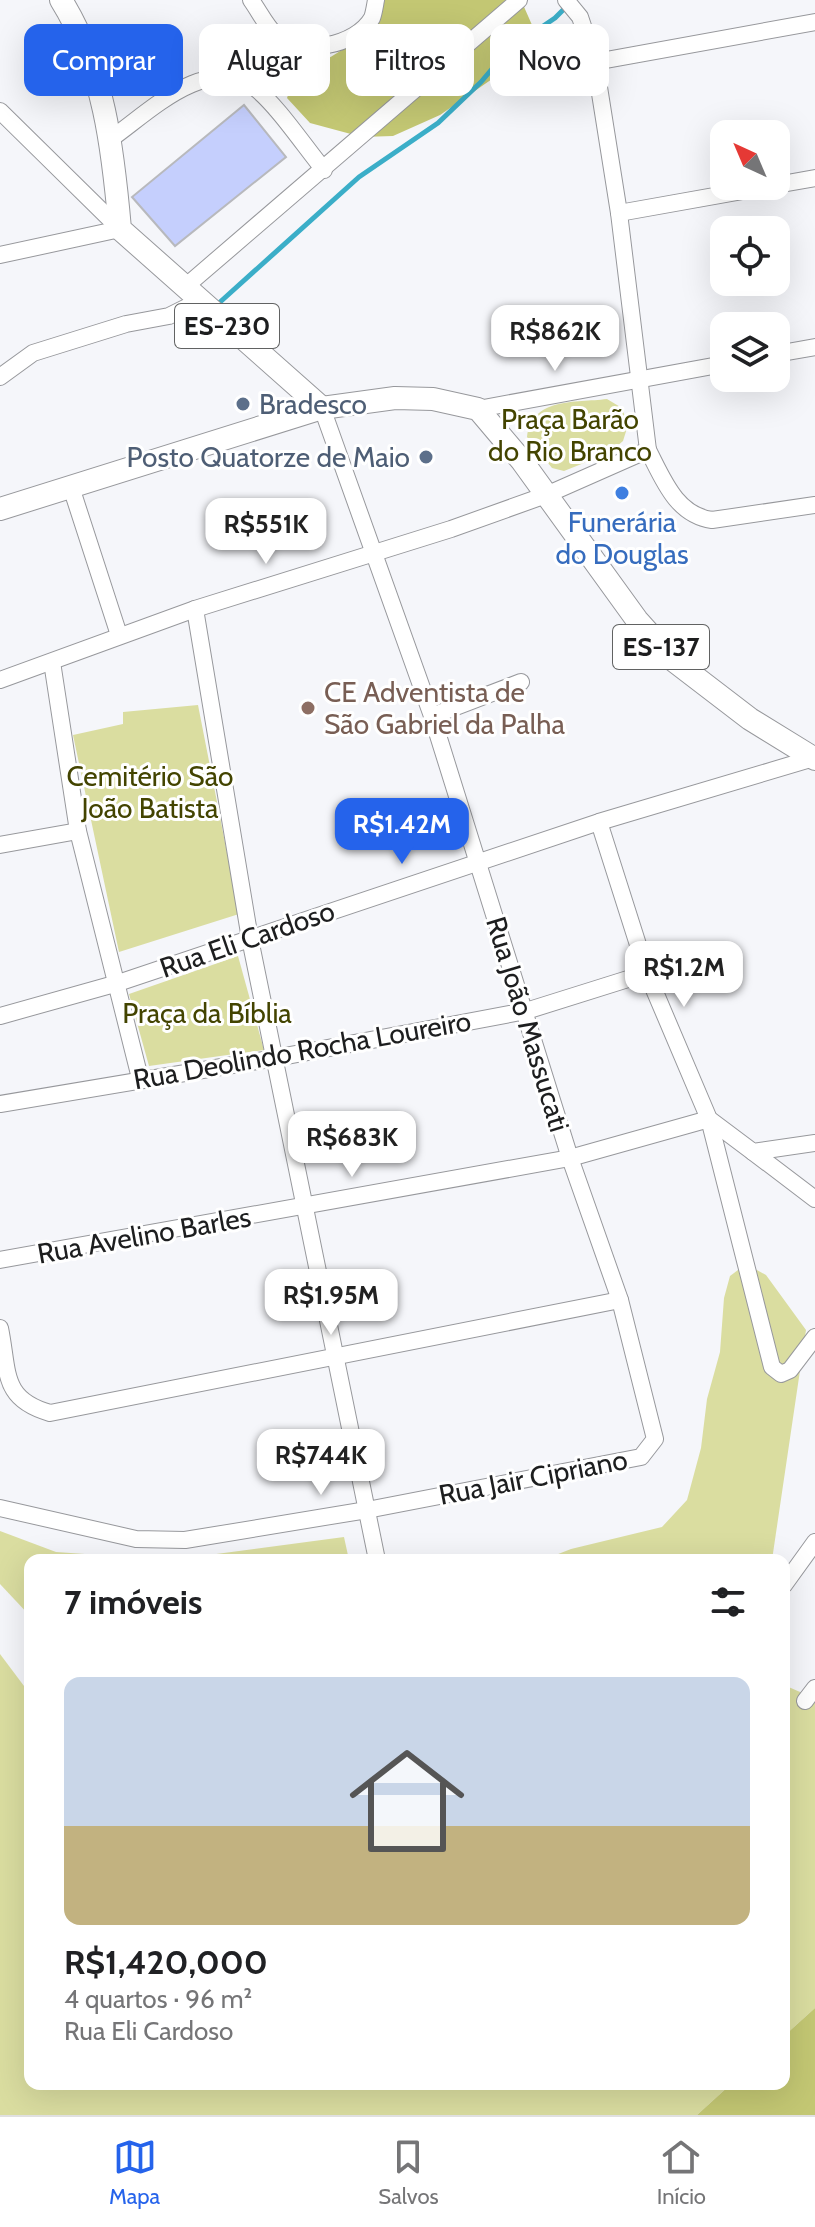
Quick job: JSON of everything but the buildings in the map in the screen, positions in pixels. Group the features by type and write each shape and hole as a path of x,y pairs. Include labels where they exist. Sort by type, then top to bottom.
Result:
{"main road":[{"path":"61,0 79,29 112,138 127,235"},
{"name":"ES-230","path":"127,235 322,408"},
{"path":"0,509 322,408 395,398 433,399 478,409"},
{"name":"ES-137","path":"478,409 546,495 637,620 673,660 750,719 815,759"}],"street":[{"path":"251,0 276,36 297,45 321,48 347,39 371,19 376,0"},
{"path":"0,377 33,353 126,324 169,316 324,170 519,0"},
{"path":"609,59 815,22"},
{"path":"112,138 187,86 208,78 230,78 254,88 324,170"},
{"path":"600,96 619,213 648,450 667,487 685,510 697,518 712,520 815,505"},
{"path":"0,111 127,235"},
{"path":"790,183 815,178"},
{"path":"619,213 710,197"},
{"path":"0,255 127,235"},
{"path":"790,351 815,347"},
{"path":"478,409 710,367"},
{"name":"Rua João Massucati","path":"322,408 432,716 570,1158 620,1300 655,1439 641,1457"},
{"path":"0,680 195,609 546,495 648,450"},
{"path":"71,487 119,635"},
{"path":"195,609 250,939 376,1554"},
{"path":"52,662 78,831 140,1078"},
{"path":"432,716 521,682"},
{"name":"Rua Eli Cardoso","path":"0,1016 118,983 475,861 815,759"},
{"path":"599,822 647,973 709,1119 770,1363 781,1374 790,1370 815,1337"},
{"path":"0,845 78,831"},
{"name":"Rua Deolindo Rocha Loureiro","path":"0,1104 140,1078 275,1058 526,1011 647,973"},
{"path":"709,1119 815,1199"},
{"name":"Rua Avelino Barles","path":"0,1260 305,1208 570,1158 709,1119"},
{"path":"753,1152 815,1143"},
{"path":"0,1328 12,1392 30,1407 50,1413 620,1300"},
{"name":"Rua Jair Cipriano","path":"0,1508 136,1539 185,1540 367,1510 641,1457"},
{"path":"790,1577 815,1542"}],"green space":[{"path":"378,0 521,0 532,24 490,24 490,80 474,92 474,24 370,24 377,17"},
{"path":"346,47 346,96 468,96 440,115 393,136 362,137 310,123 287,98 330,96 331,57"},
{"name":"Praça Barão do Rio Branco","path":"607,399 622,408 628,425 623,441 609,453 564,471 552,468 527,437 531,424 546,408 569,402"},
{"name":"Cemitério São João Batista","path":"198,705 239,914 119,952 73,735 123,724 123,712"},
{"name":"Praça da Bíblia","path":"238,956 264,1050 149,1066 129,994"},
{"path":"746,1264 766,1275 806,1330 773,1554 558,1554 662,1527 687,1500 701,1448 707,1399 720,1352 724,1298 730,1276"},
{"path":"0,1531 56,1552 85,1554 24,1554 24,1610 0,1584"},
{"path":"344,1537 348,1554 216,1554"},
{"path":"0,1654 24,1686 24,2090 724,2090 697,2115 0,2115"},
{"path":"790,1688 807,1695 815,1689 815,2008 790,2031"},
{"path":"815,2008 815,2115 697,2115 724,2090 790,2090 790,2031"}],"waterway":[{"path":"219,303 359,177 438,123 481,82 508,50 566,7"}],"place":[{"name":"Bradesco","path":"243,404"},
{"name":"Posto Quatorze de Maio","path":"426,457"},
{"name":"Funerária do Douglas","path":"622,493"},
{"name":"CE Adventista de São Gabriel da Palha","path":"308,708"}]}
